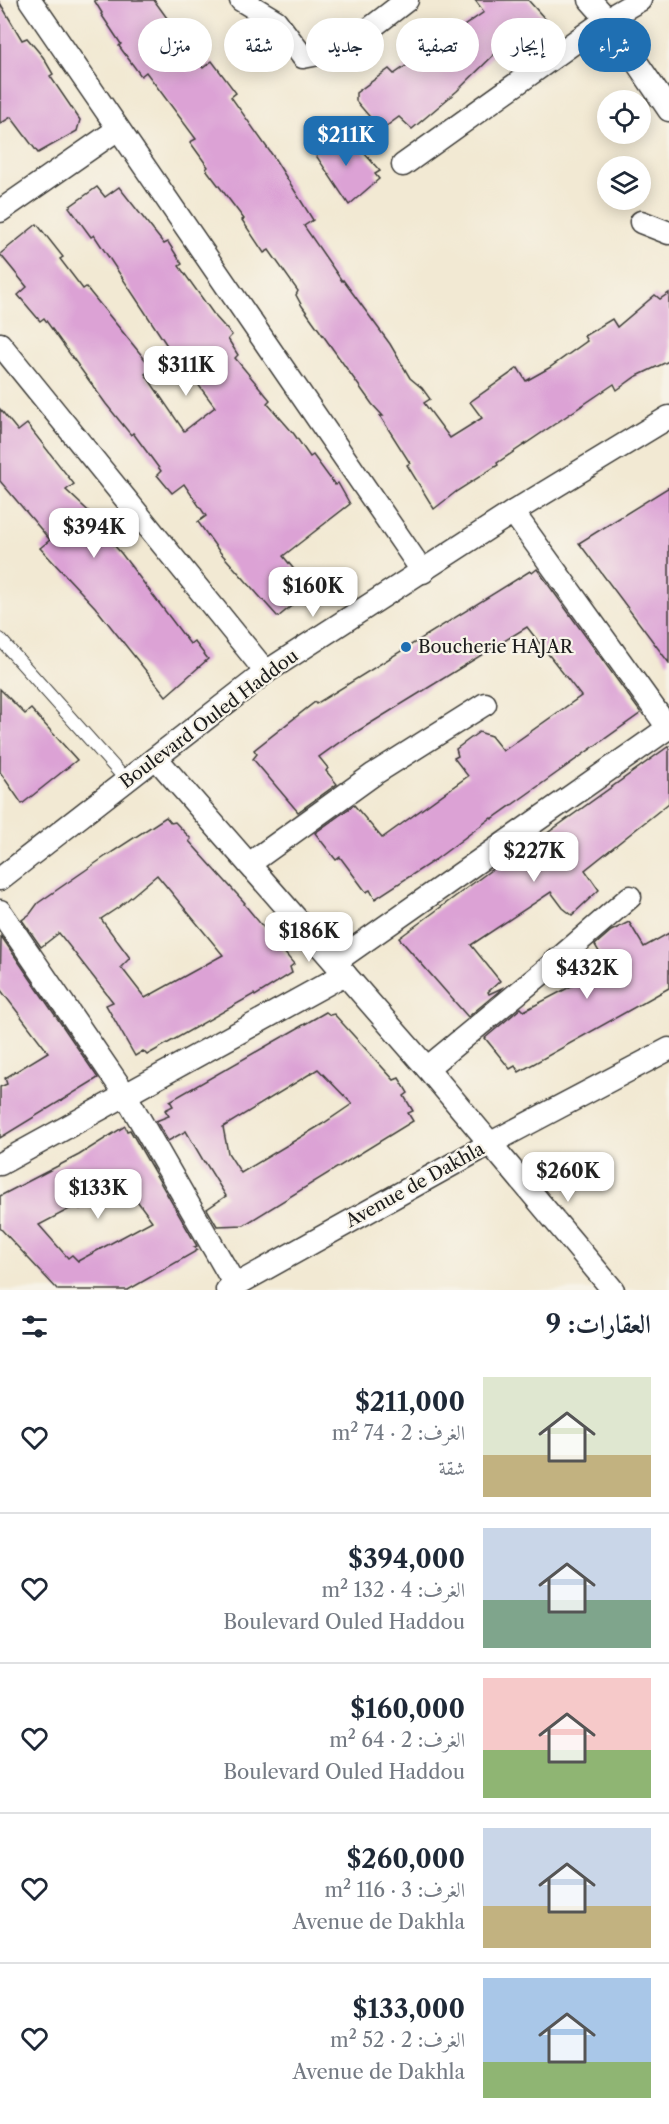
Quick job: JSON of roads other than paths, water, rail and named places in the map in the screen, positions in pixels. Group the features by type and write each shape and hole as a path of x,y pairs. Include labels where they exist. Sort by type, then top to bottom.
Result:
{"street":[{"path":"30,0 423,572"},
{"path":"241,0 276,21 303,57 329,52 350,44 407,0"},
{"path":"590,0 607,18"},
{"path":"610,18 640,0"},
{"path":"403,165 578,40"},
{"path":"644,72 669,110"},
{"path":"0,211 118,129"},
{"path":"641,222 669,233"},
{"path":"0,344 266,672"},
{"name":"Boulevard Ouled Haddou","path":"0,879 266,672 513,513 669,417"},
{"path":"0,1164 340,968 668,728 513,513"},
{"path":"249,864 374,774 485,704"},
{"path":"156,758 427,1068 613,1290"},
{"path":"427,1068 630,897"},
{"path":"0,911 125,1094 231,1288"},
{"name":"Avenue de Dakhla","path":"231,1288 491,1143 669,1049"}],"lane":[{"path":"0,639 126,781"}],"place":[{"name":"Boucherie HAJAR","path":"406,647"}]}
